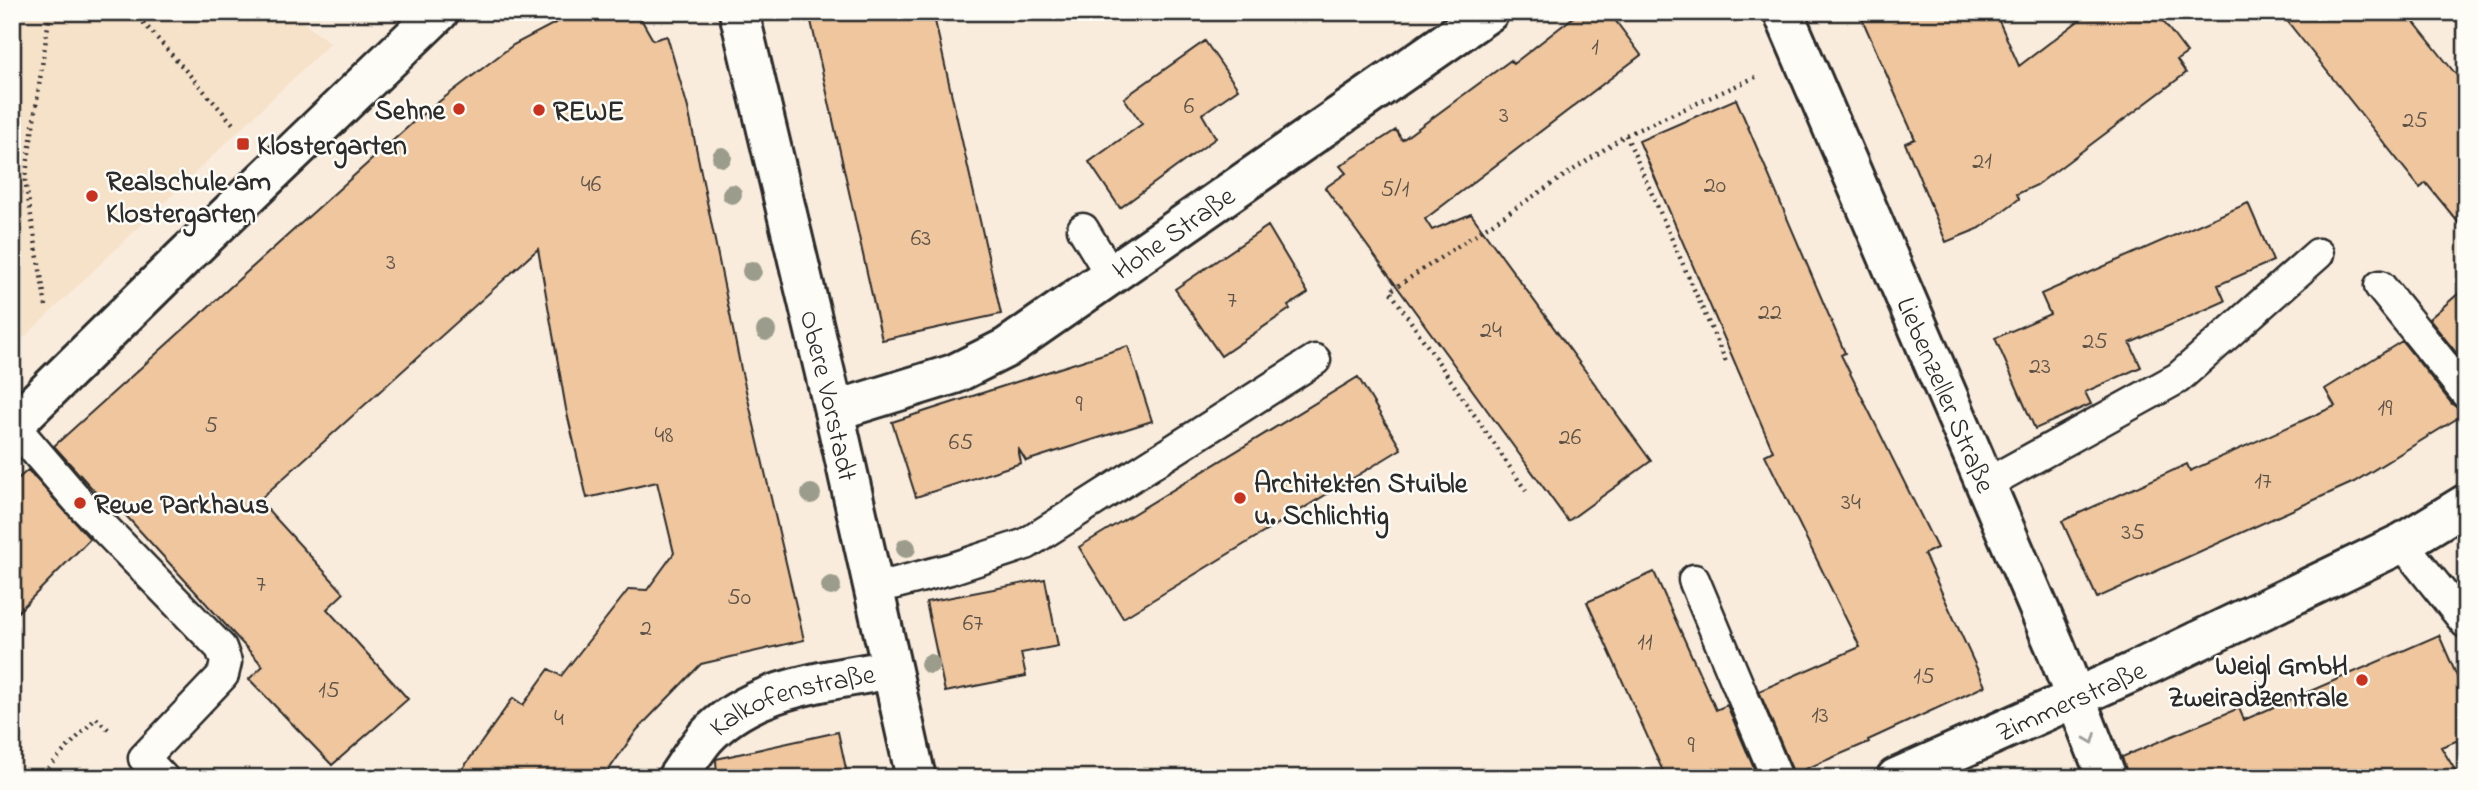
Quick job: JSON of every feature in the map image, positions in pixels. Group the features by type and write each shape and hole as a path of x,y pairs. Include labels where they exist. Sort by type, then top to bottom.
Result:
{"main road":[{"path":"13,426 439,12"},
{"name":"Obere Vorstadt","path":"739,12 834,411 916,778"},
{"name":"Hohe Straße","path":"834,411 954,374 1006,348 1489,12"},
{"name":"Liebenzeller Straße","path":"1783,12 1986,485 2107,778"},
{"name":"Zimmerstraße","path":"1896,778 2075,699 2402,543 2466,504"},
{"name":"Kalkofenstraße","path":"677,778 706,737 739,709 770,694 891,669"}],"lane":[{"path":"1083,229 1111,275"},
{"path":"1986,485 2178,378 2318,254"},
{"path":"2380,286 2466,393"},
{"path":"873,589 950,569 1026,544 1315,360"},
{"path":"13,426 80,503 220,648 226,662 223,674 154,768"},
{"path":"2402,543 2466,623"},
{"path":"1694,580 1777,778"}],"path":[{"path":"46,306 25,180 50,12"},
{"path":"134,12 234,125"},
{"path":"1525,491 1390,292 1626,135 1801,57"},
{"path":"1626,135 1726,362"},
{"path":"38,778 96,719 154,768"}],"shaded area":[{"name":"Realschule am Klostergarten","path":"12,12 289,12 330,43 12,349"}],"building":[{"path":"576,12 637,12 653,40 667,36 688,108 741,369 804,640 701,664 637,730 603,778 456,778 513,698 523,705 549,669 561,676 629,589 647,590 674,553 657,482 587,498 566,409 538,249 259,500 344,593 327,609 408,699 332,765 249,679 263,666 120,509 115,514 54,446 419,117 513,45"},
{"path":"809,12 933,12 1001,314 882,340"},
{"path":"1580,12 1609,12 1641,55 1425,219 1432,230 1471,214 1651,461 1568,521 1325,188 1346,173 1340,166 1396,130 1402,140 1511,60 1513,64"},
{"path":"1859,12 1995,12 2019,66 2090,12 2156,12 2187,53 2177,60 2186,73 2037,185 2017,194 2019,199 1980,228 1946,242 1905,143 1915,139"},
{"path":"2280,12 2406,12 2466,87 2466,232 2426,183 2420,188"},
{"path":"1205,41 1238,89 1202,114 1216,138 1120,208 1089,162 1142,124 1124,98"},
{"path":"1736,99 1845,353 1841,355 1937,548 1924,554 1985,686 1868,740 1869,742 1794,774 1759,691 1860,647 1765,455 1773,451 1639,141"},
{"path":"2248,203 2273,261 2218,285 2225,301 2130,343 2141,367 2085,392 2091,404 2035,429 1995,338 2050,314 2041,294"},
{"path":"1268,226 1308,293 1288,306 1290,309 1221,356 1175,289"},
{"path":"2466,287 2466,365 2429,319"},
{"path":"2402,341 2452,404 2466,410 2466,413 2354,482 2097,598 2062,521 2187,464 2190,471 2335,406 2325,389"},
{"path":"1128,346 1152,421 1026,461 1018,448 1021,463 916,497 892,422"},
{"name":"Architekten Stuible u. Schlichtig","path":"1358,377 1401,449 1123,618 1079,547"},
{"path":"28,470 90,539 12,618 12,484"},
{"path":"1654,572 1716,710 1727,705 1758,778 1666,778 1587,602"},
{"path":"1045,579 1058,646 1021,653 1026,676 945,692 926,602"},
{"path":"2439,635 2466,697 2466,737 2441,747 2460,778 2128,778 2122,757 2239,708 2244,720"},
{"path":"838,732 848,778 717,778 716,759"}],"place":[{"name":"Sehne","path":"459,109"},
{"name":"REWE","path":"539,110"},
{"name":"Klostergarten","path":"243,144"},
{"name":"Realschule am Klostergarten","path":"92,196"},
{"name":"Architekten Stuible u. Schlichtig","path":"1240,498"},
{"name":"Rewe Parkhaus","path":"80,503"},
{"name":"Weigl GmbH Zweiradzentrale","path":"2362,680"}]}
